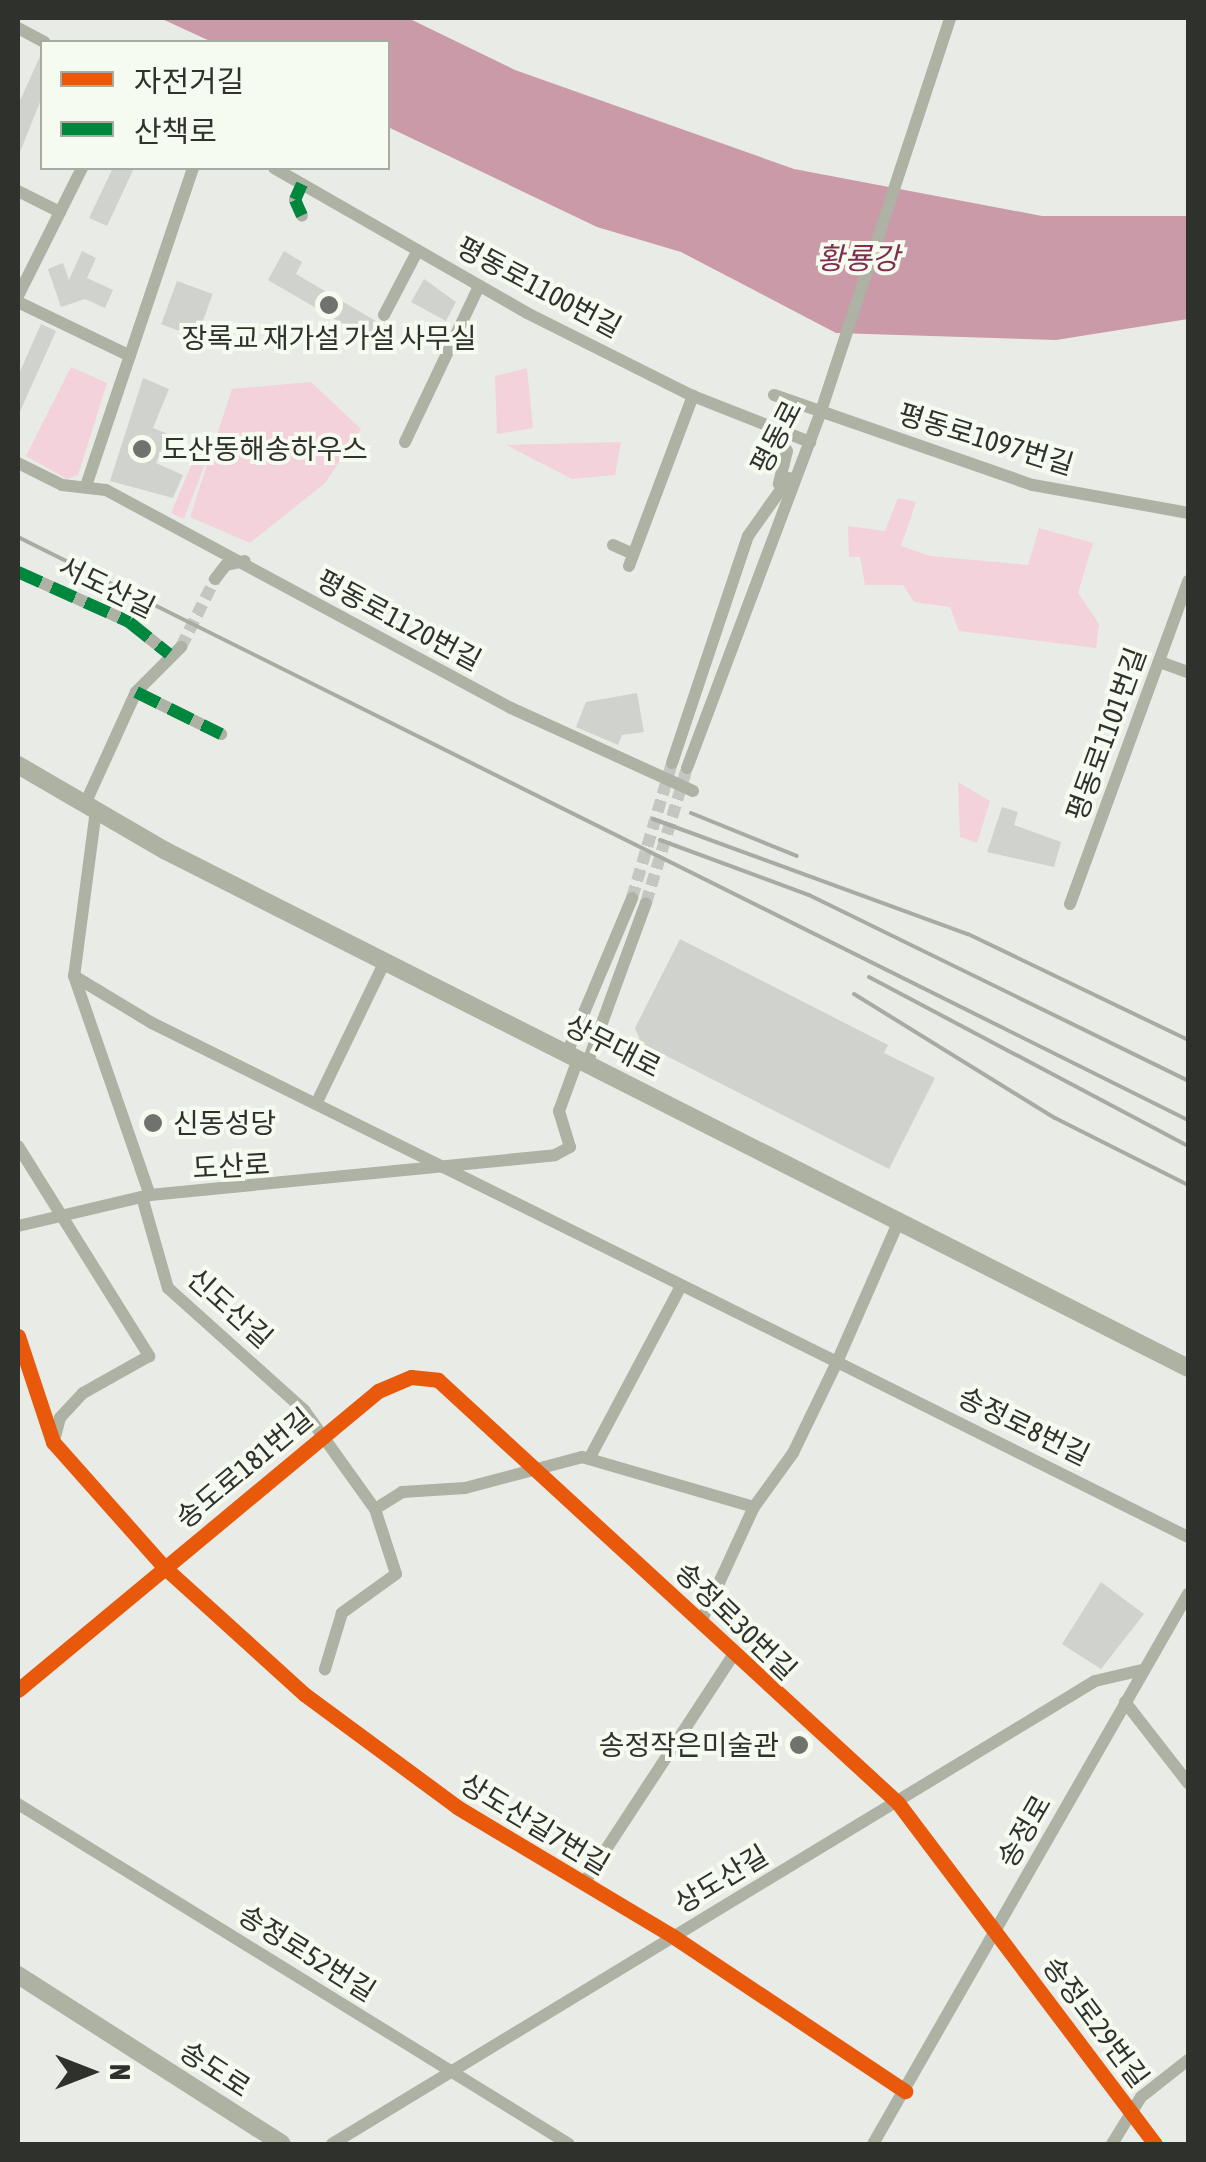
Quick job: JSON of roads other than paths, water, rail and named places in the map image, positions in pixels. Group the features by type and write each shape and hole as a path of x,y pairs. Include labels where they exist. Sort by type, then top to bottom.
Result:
{"main road":[{"name":"상무대로","path":"18,765 90,807 386,961 1188,1368"},
{"name":"송도로","path":"18,1975 282,2144"}],"street":[{"name":"평동로","path":"687,768 756,569 821,408 950,18"},
{"path":"81,170 18,299 130,356"},
{"path":"87,484 192,170"},
{"name":"평동로1100번길","path":"278,170 479,286 693,396 808,441"},
{"path":"302,184 296,200 302,216"},
{"path":"18,191 60,212"},
{"path":"384,315 418,250"},
{"path":"406,442 479,286"},
{"name":"평동로1097번길","path":"774,395 821,408 1033,485 1188,514"},
{"path":"613,545 631,560 693,396"},
{"path":"762,424 787,451 776,493"},
{"name":"평동로","path":"672,763 748,536 808,441"},
{"name":"평동로1120번길","path":"18,463 62,485 87,484 248,561 314,604 652,775 693,791"},
{"path":"215,579 226,565 248,561"},
{"name":"서도산길","path":"18,572 129,622 175,650"},
{"name":"평동로1101번길","path":"1070,904 1188,581"},
{"name":"신도산길","path":"175,650 136,692 90,807 74,976 146,1196 168,1288 286,1391 322,1434"},
{"path":"1160,662 1188,672"},
{"path":"136,692 221,734"},
{"path":"577,1058 639,900 577,1058"},
{"path":"316,1104 386,961"},
{"path":"74,976 450,1172"},
{"name":"도산로","path":"18,1226 146,1196 450,1172 570,1147 559,1111 577,1058"},
{"path":"18,1146 65,1212 149,1356 83,1393 60,1418 53,1442"},
{"name":"송정로8번길","path":"450,1172 1188,1536"},
{"path":"375,1508 402,1492 589,1459 754,1507 793,1452 898,1221"},
{"path":"589,1459 680,1288"},
{"path":"18,1336 53,1442"},
{"name":"송도로181번길","path":"18,1690 322,1434 378,1391 418,1377"},
{"name":"송정로30번길","path":"418,1377 448,1384 537,1471 898,1803 996,1930"},
{"name":"송도로181번길","path":"322,1434 375,1508 396,1574 342,1613 324,1669"},
{"name":"상도산길7번길","path":"53,1442 164,1567 370,1747 674,1936 904,2091"},
{"name":"송정로30번길","path":"701,1622 754,1507"},
{"name":"송정로","path":"873,2144 1188,1594"},
{"path":"584,1883 734,1654"},
{"name":"상도산길","path":"332,2144 1095,1681 1142,1670"},
{"path":"1125,1702 1188,1782"},
{"name":"송정로52번길","path":"18,1804 570,2144"},
{"name":"송정로29번길","path":"996,1930 1155,2144"},
{"path":"1112,2144 1132,2112 1188,2060"}],"water":[{"name":"황룡강","path":"160,18 408,18 515,70 794,169 1042,216 1188,216 1188,319 1056,340 836,333 681,252 597,227 390,128 390,40 208,40"}],"tunnel":[{"path":"181,647 215,579"},
{"path":"632,898 672,763"},
{"path":"646,903 687,768"}],"railway":[{"path":"18,537 1188,1120"},
{"path":"691,813 797,856"},
{"path":"653,819 968,934 1188,1040"},
{"path":"660,840 809,895 1188,1081"},
{"path":"869,977 1188,1146"},
{"path":"854,994 1055,1118 1188,1185"}],"place":[{"name":"장록교 재가설 가설 사무실","path":"329,305"},
{"name":"도산동해송하우스","path":"142,449"},
{"name":"신동성당","path":"153,1123"},
{"name":"송정작은미술관","path":"799,1745"}]}
